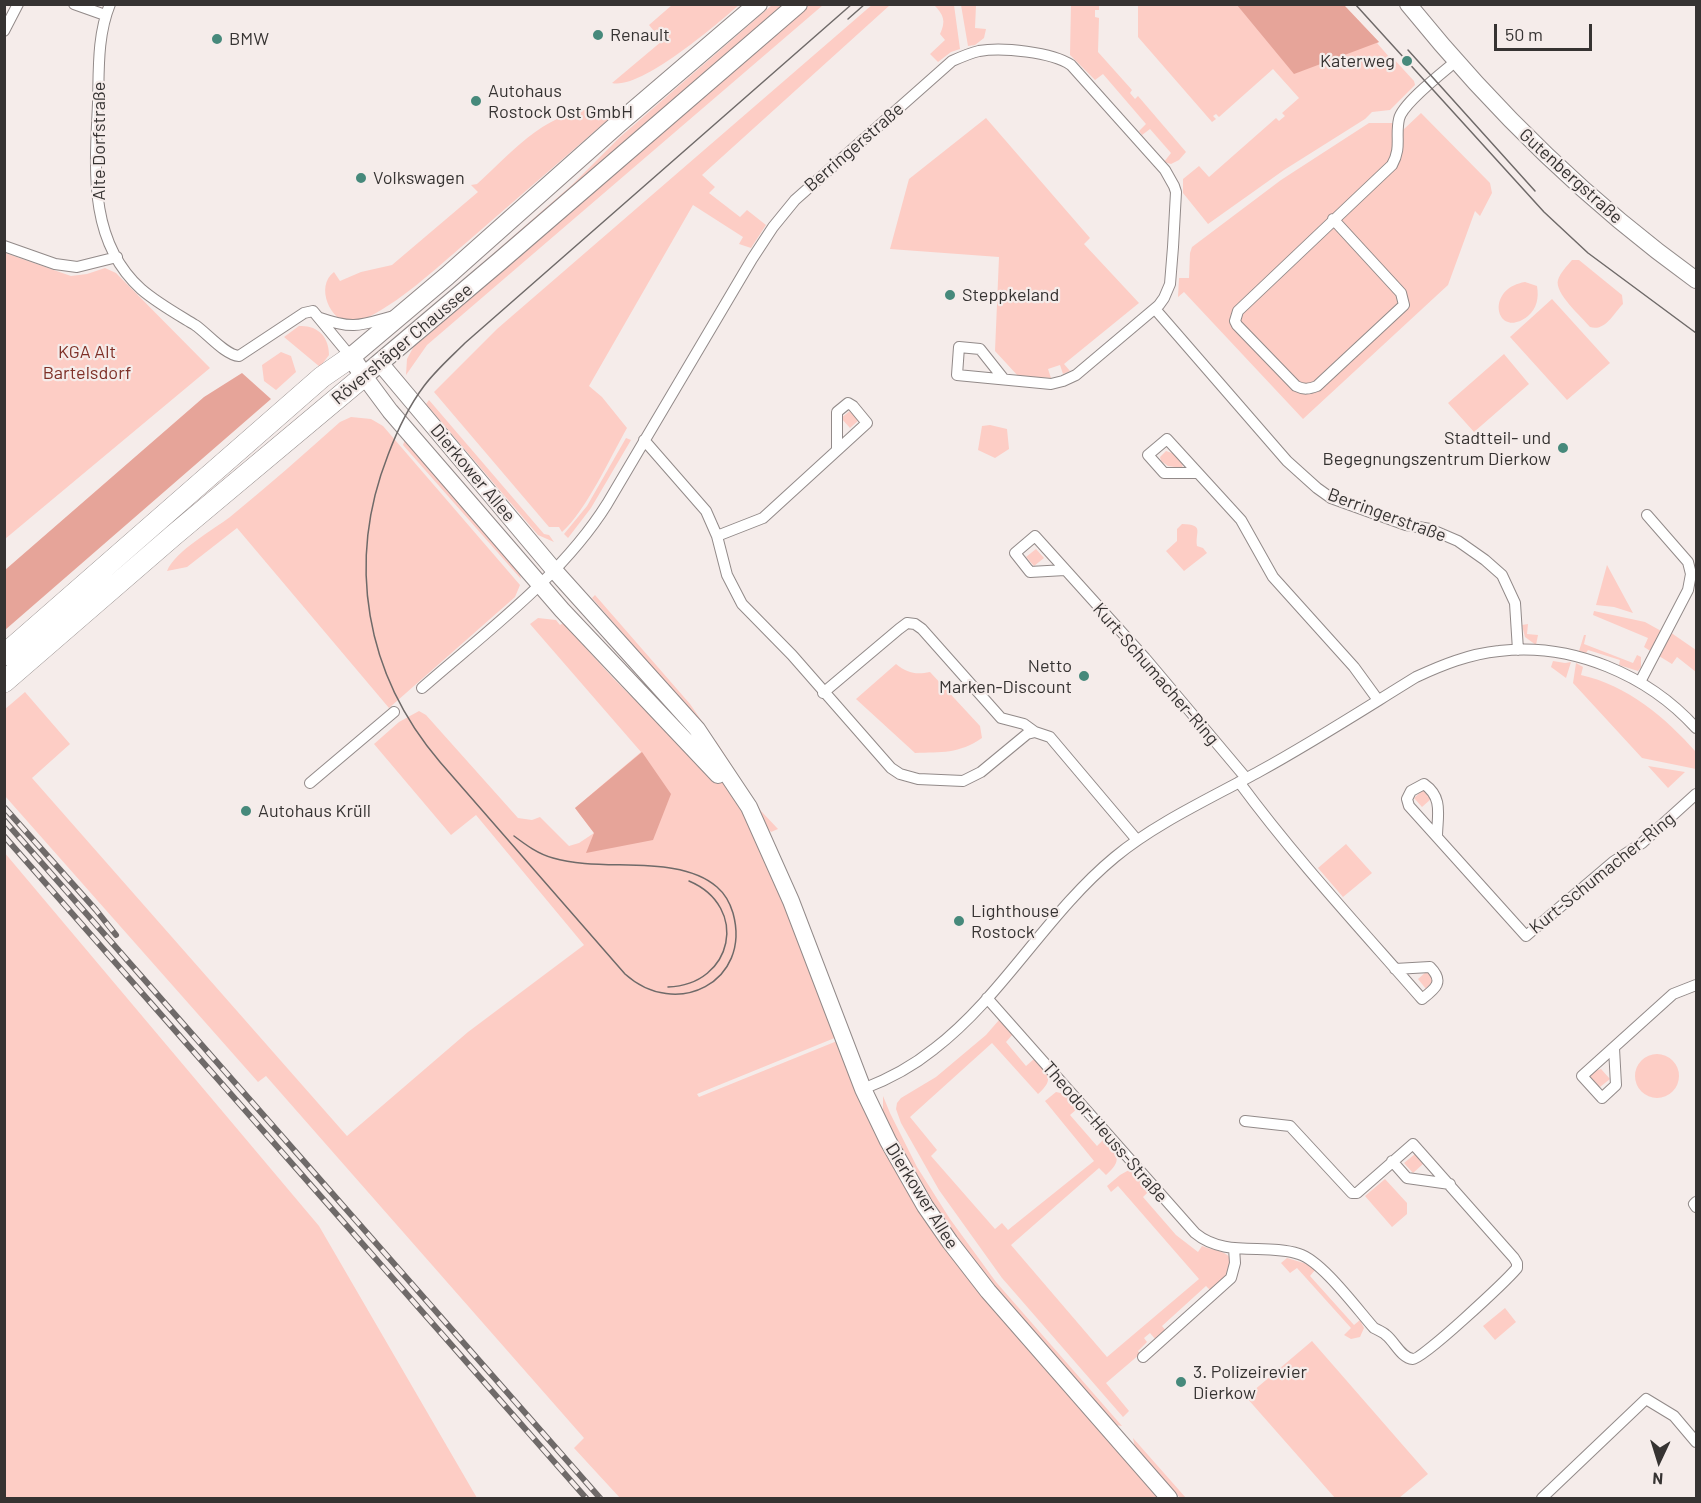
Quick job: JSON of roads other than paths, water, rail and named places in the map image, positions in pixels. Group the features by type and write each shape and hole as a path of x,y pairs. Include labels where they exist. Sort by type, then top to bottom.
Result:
{"highway":[{"name":"Rövershäger Chaussee","path":"4,655 313,385 351,357"},
{"name":"Rövershäger Chaussee","path":"4,682 372,369"}],"main road":[{"name":"Rövershäger Chaussee","path":"351,357 758,4"},
{"name":"Rövershäger Chaussee","path":"372,369 798,4"},
{"name":"Gutenbergstraße","path":"1408,4 1455,62 1535,146 1588,194 1696,280"},
{"name":"Dierkower Allee","path":"351,357 372,369 697,729 749,807 791,901 863,1089 901,1165 925,1206 968,1266 1169,1498"},
{"name":"Dierkower Allee","path":"372,369 390,411 562,610 725,783 742,805 763,840"}],"street":[{"path":"4,31 18,4"},
{"path":"74,4 108,10"},
{"name":"Alte Dorfstraße","path":"108,10 100,52 96,193 102,227 127,273 161,304 204,331 232,355 238,356 304,313 313,312 319,318"},
{"name":"Berringerstraße","path":"540,582 581,542 596,522 752,259 773,227 795,200 952,61 979,51 991,50 1043,54 1060,58 1071,65 1165,170 1176,192 1170,284 1164,298 1155,309 1076,375 1063,381 1037,384 1003,378 957,375 959,347 981,350 1003,378"},
{"path":"1334,219 1401,293 1404,305 1317,386 1302,389 1296,387 1236,325 1235,316 1238,311 1334,219 1392,165 1397,155 1398,120 1401,113 1455,62"},
{"path":"4,246 56,264 77,267 117,257"},
{"name":"Berringerstraße","path":"1155,309 1287,460 1317,488 1331,498 1406,525 1430,528 1458,541 1502,575 1515,603 1518,650"},
{"name":"Rövershäger Chaussee","path":"319,318 342,326 359,326 404,313"},
{"path":"319,318 351,357"},
{"path":"644,440 706,511 717,536 727,575 737,597 792,655 891,768 900,774 918,779 957,782 972,778 1020,739 1035,732"},
{"path":"717,536 763,518 837,450"},
{"path":"1198,473 1241,520 1273,577 1353,667 1378,700"},
{"path":"1640,682 1688,590 1691,574 1688,562 1647,515"},
{"name":"Kurt-Schumacher-Ring","path":"1065,570 1145,658 1243,780 1262,813 1395,969"},
{"path":"422,688 540,582"},
{"path":"823,693 899,628 908,623 915,624 1001,718 1024,724 1035,732 1050,737 1137,840"},
{"path":"863,1089 903,1070 936,1048 954,1032 987,998 1076,893 1098,871 1137,840 1416,677 1442,665 1475,655 1518,650 1553,652 1585,660 1640,682 1678,710 1696,728"},
{"path":"310,783 394,712"},
{"name":"Kurt-Schumacher-Ring","path":"1437,837 1438,800 1433,790 1424,784 1417,786 1407,799 1409,806 1526,936 1613,862 1642,843 1696,794"},
{"path":"1614,1048 1673,994 1696,985"},
{"name":"Theodor-Heuss-Straße","path":"987,998 1195,1233 1212,1244 1290,1252 1309,1258 1321,1268 1374,1328 1386,1334 1405,1356 1411,1359 1418,1358 1517,1268 1514,1258 1413,1144 1357,1193 1352,1193 1290,1126 1245,1121"},
{"path":"1392,1161 1407,1178 1450,1184"},
{"path":"1696,1202 1694,1204 1696,1207"},
{"path":"1143,1357 1231,1278 1235,1263 1234,1248"},
{"path":"1543,1498 1646,1399 1674,1416 1696,1442"}],"tram line":[{"path":"514,836 537,852 553,858 594,864 639,865 682,870 701,877 720,889 732,909 736,937 731,958 721,975 705,987 687,993 666,994 645,987 625,974 440,762 415,728 394,692 380,654 370,616 366,576 368,536 375,495 388,455 408,410 424,386 465,343 852,4"},
{"path":"848,19 865,4"},
{"path":"1355,4 1544,212 1588,253 1696,333"},
{"path":"1408,50 1535,191"},
{"path":"668,987 690,983 707,973 719,959 726,943 726,925 721,908 708,893 689,881"}],"railway":[{"path":"4,807 116,935"},
{"path":"4,820 600,1498"},
{"path":"4,836 586,1498"}],"place":[{"name":"Renault","path":"598,35"},
{"name":"BMW","path":"217,39"},
{"name":"Katerweg","path":"1407,61"},
{"name":"Autohaus Rostock Ost GmbH","path":"476,101"},
{"name":"Volkswagen","path":"361,178"},
{"name":"Steppkeland","path":"950,295"},
{"name":"Stadtteil- und Begegnungszentrum Dierkow","path":"1563,448"},
{"name":"Netto Marken-Discount","path":"1084,676"},
{"name":"Autohaus Krüll","path":"246,811"},
{"name":"Lighthouse Rostock","path":"959,921"},
{"name":"3. Polizeirevier Dierkow","path":"1181,1382"}],"park label":[{"name":"KGA Alt Bartelsdorf","path":"87,362"}]}
